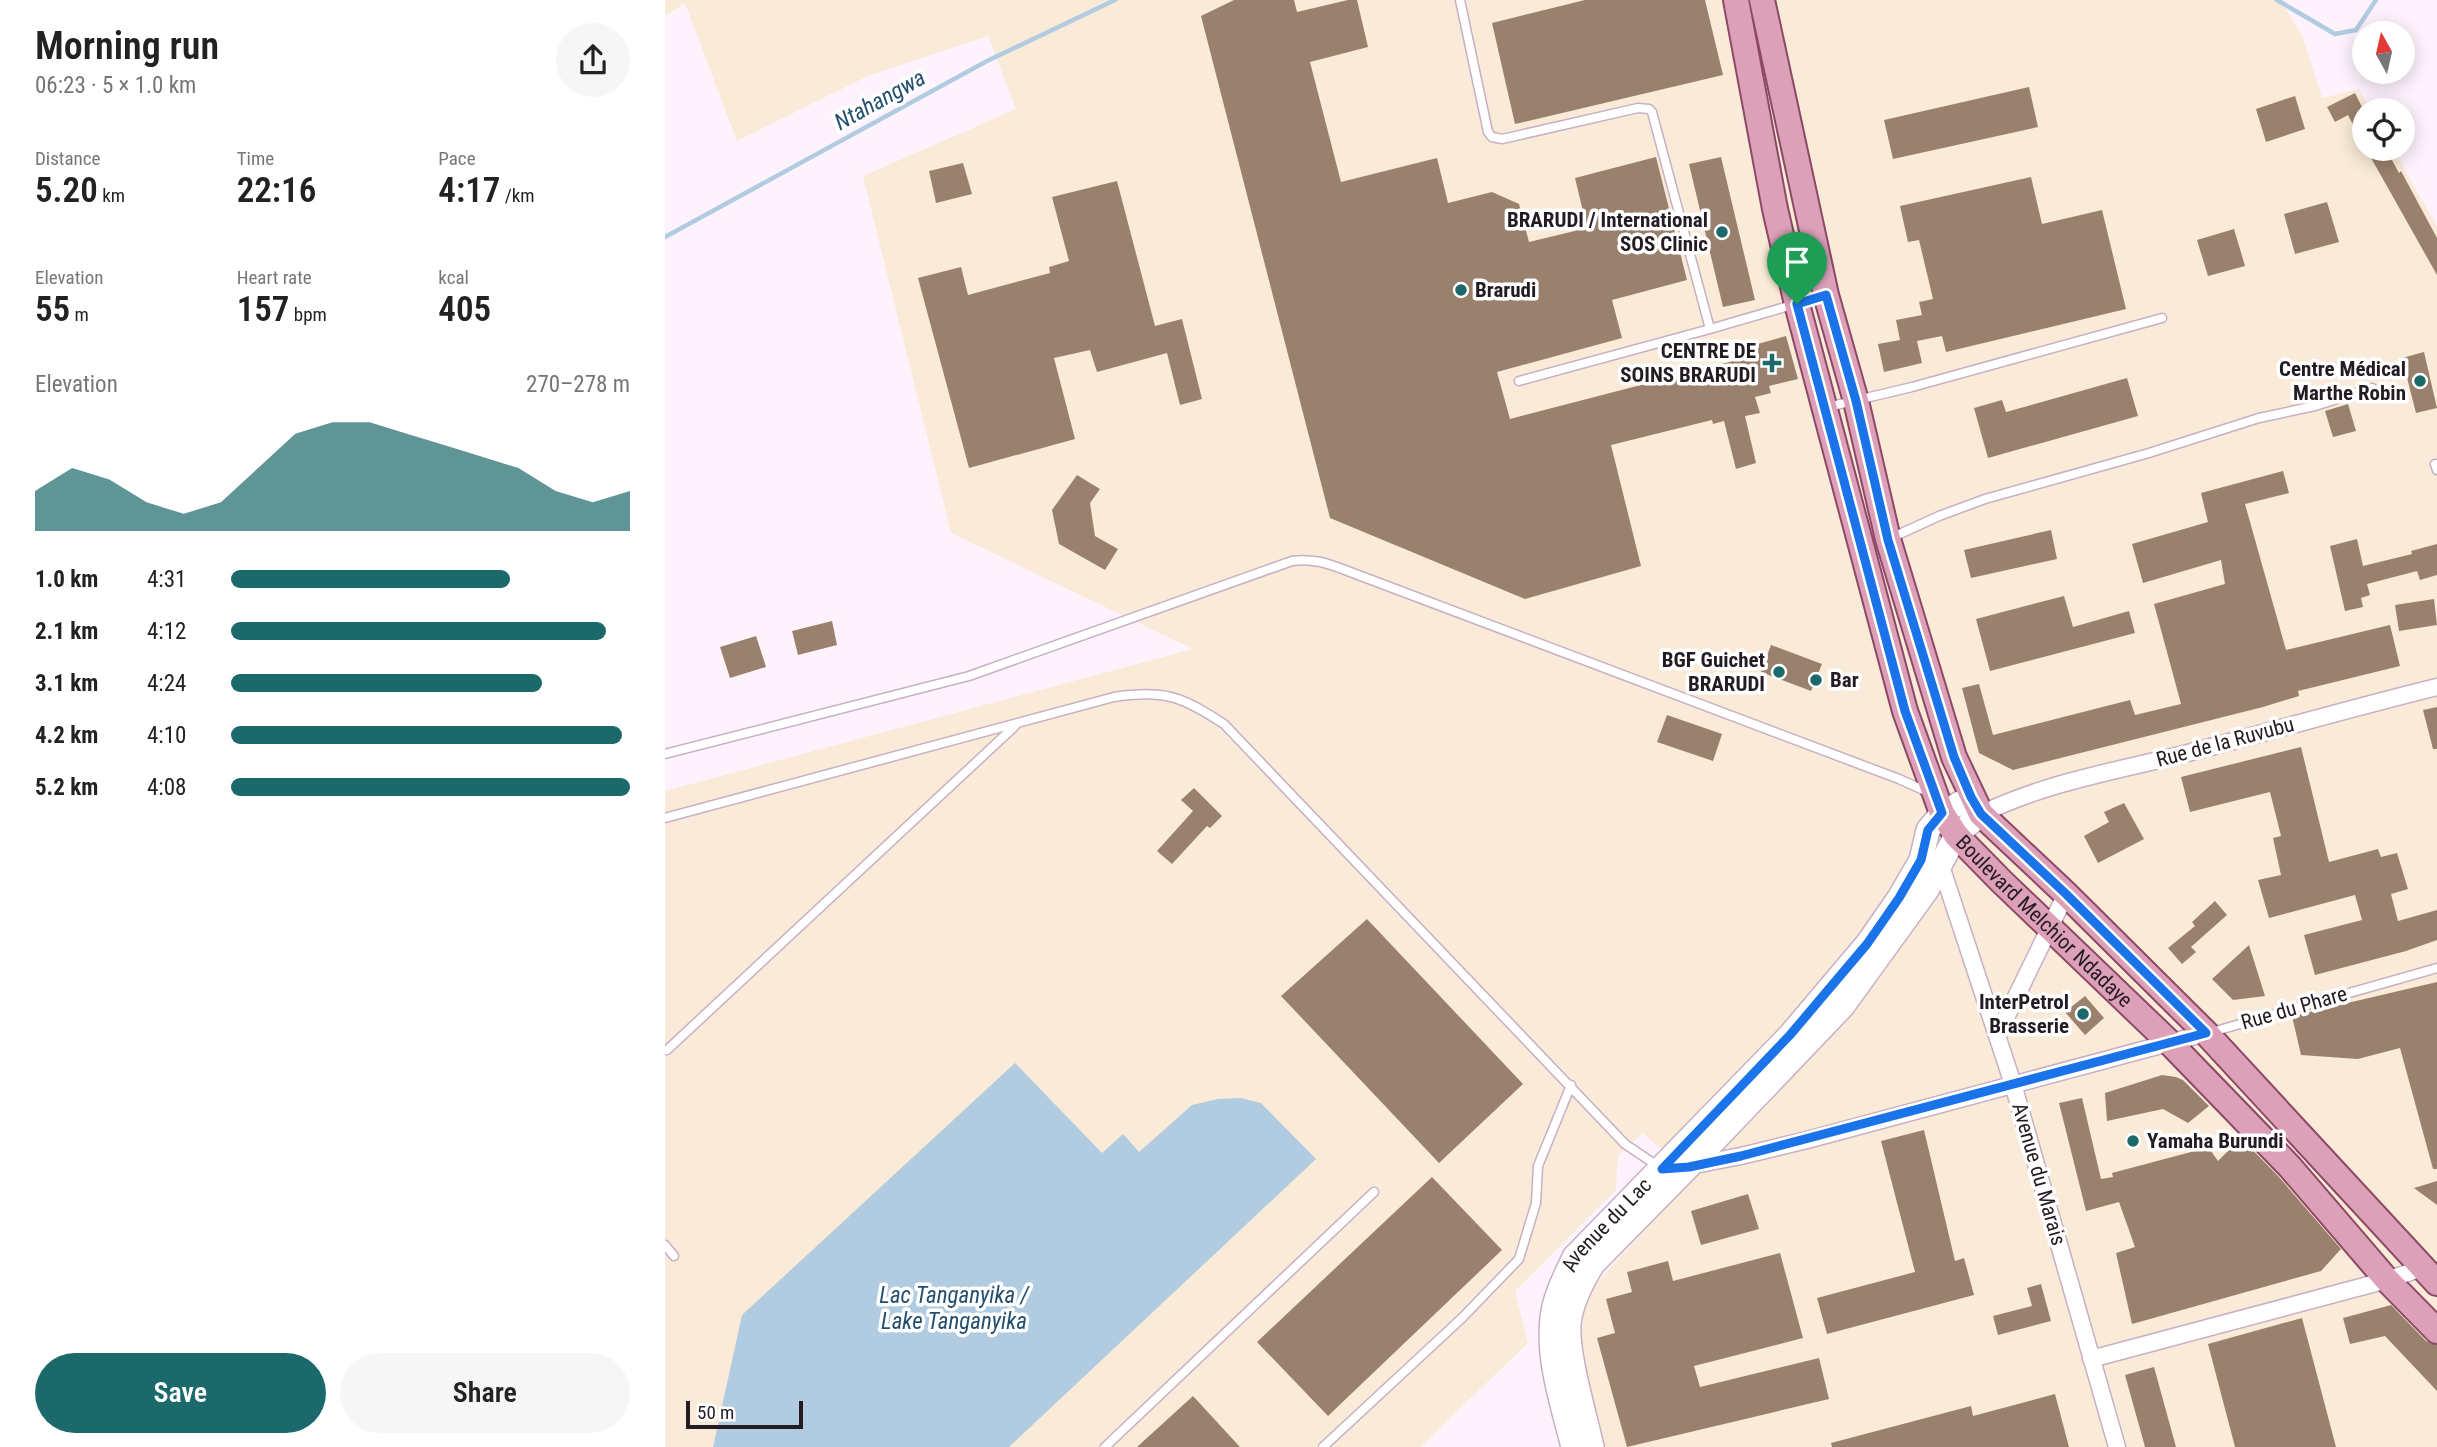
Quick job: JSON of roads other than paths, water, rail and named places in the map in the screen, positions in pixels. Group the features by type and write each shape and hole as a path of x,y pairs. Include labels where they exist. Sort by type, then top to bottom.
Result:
{"main road":[{"name":"Boulevard Melchior Ndadaye","path":"1737,0 1775,209 1797,304 1905,711 1938,804 1956,835 2049,929 2170,1043 2290,1167 2387,1280 2437,1331"},
{"name":"Boulevard Melchior Ndadaye","path":"1762,0 1826,295 1856,401 1888,540 1954,757 1976,806 2206,1033 2430,1276"},
{"path":"1938,804 1976,806"},
{"name":"Avenue du Lac","path":"1573,1447 1552,1356 1552,1316 1574,1257 1790,1035 1867,944 1921,860 1938,804"},
{"path":"1956,835 1976,806"},
{"name":"Avenue du Lac","path":"1592,1447 1570,1343 1569,1324 1580,1286 1593,1264 1843,1006 1927,890 1956,835"}],"street":[{"name":"Rue de la Ruvubu","path":"1976,806 2437,687"},
{"name":"Avenue du Marais","path":"1940,863 1998,1034 2117,1447"},
{"path":"1998,1034 2066,894"},
{"name":"Rue du Phare","path":"1662,1169 1689,1167 1767,1150 2206,1033"},
{"path":"2091,1359 2387,1280 2430,1276"}],"lane":[{"path":"1460,0 1487,132 1492,137 1502,139 1638,108 1653,112 1710,329"},
{"path":"1519,381 1826,295"},
{"path":"1825,408 1912,387 2162,318"},
{"path":"1888,540 1985,499 2149,453 2259,418 2315,406 2372,388"},
{"path":"665,754 969,676 1292,561 1305,559 1345,570 1899,779 1938,804"},
{"path":"665,818 1114,697 1142,693 1173,696 1224,724 1625,1144 1662,1169"},
{"path":"667,1050 1017,724"},
{"name":"Rue du Phare","path":"2206,1033 2437,968"},
{"path":"1323,1447 1461,1318 1519,1259 1536,1203 1538,1167 1571,1085"},
{"path":"1105,1447 1374,1192"},
{"path":"665,1245 674,1256"}],"water":[{"name":"Lac Tanganyika / Lake Tanganyika","path":"1015,1063 1102,1153 1123,1134 1139,1152 1192,1105 1218,1099 1241,1098 1261,1103 1316,1159 1009,1447 713,1447 742,1315"}],"waterway":[{"name":"Ntahangwa","path":"665,237 987,61 1115,0"},
{"name":"Ntahangwa","path":"2277,0 2335,34 2356,30 2376,0"}],"place":[{"name":"BRARUDI / International SOS Clinic","path":"1722,232"},
{"name":"Brarudi","path":"1461,290"},
{"name":"CENTRE DE SOINS BRARUDI","path":"1772,363"},
{"name":"Centre Médical Marthe Robin","path":"2420,381"},
{"name":"BGF Guichet BRARUDI","path":"1779,672"},
{"name":"Bar","path":"1816,680"},
{"name":"InterPetrol Brasserie","path":"2083,1014"},
{"name":"Yamaha Burundi","path":"2133,1141"}]}
